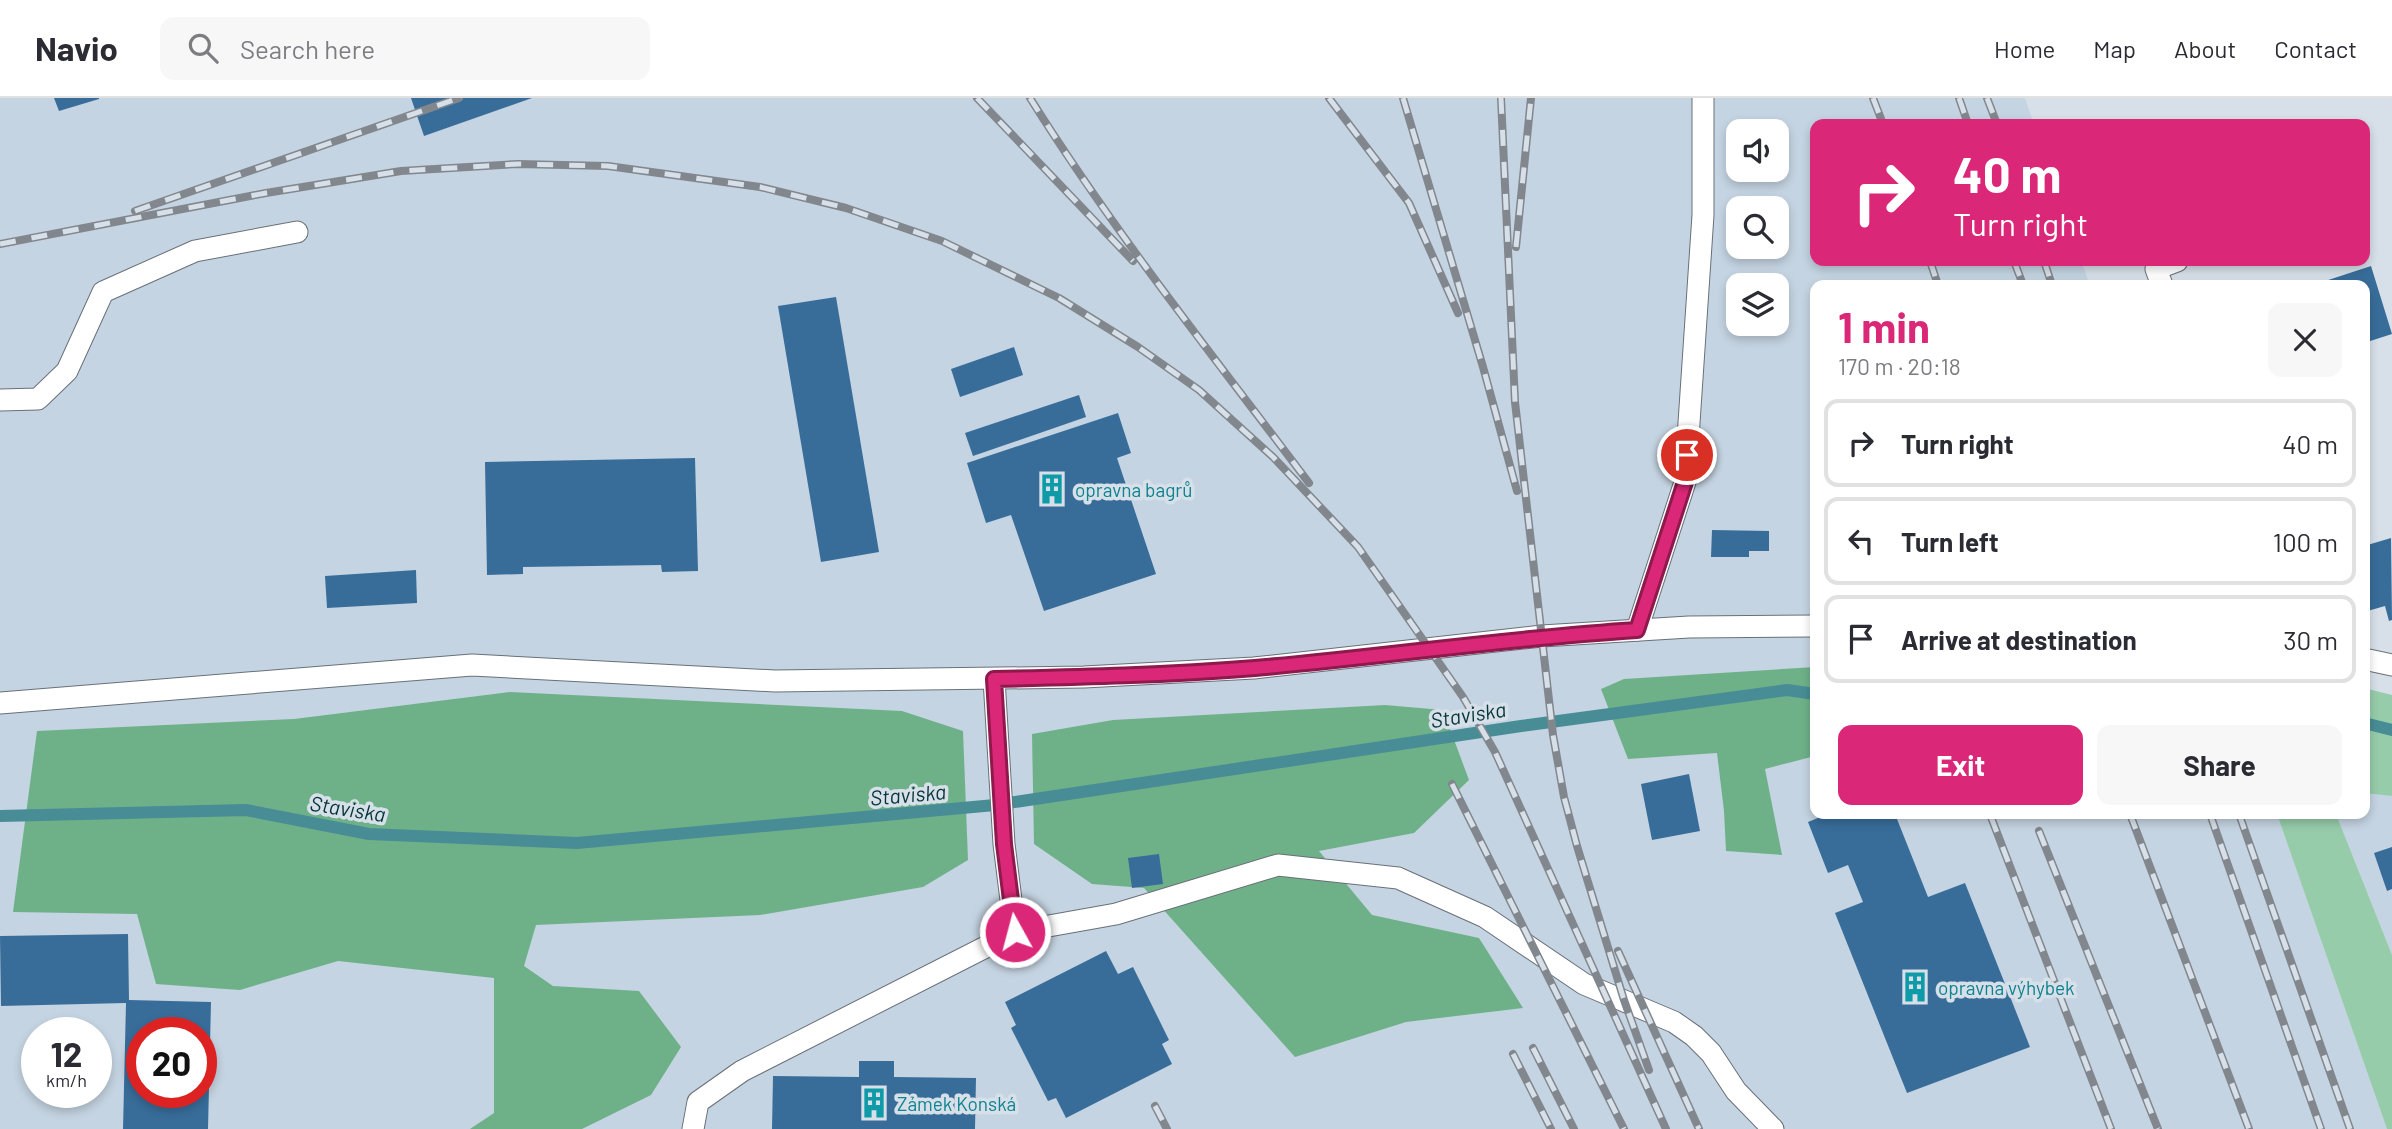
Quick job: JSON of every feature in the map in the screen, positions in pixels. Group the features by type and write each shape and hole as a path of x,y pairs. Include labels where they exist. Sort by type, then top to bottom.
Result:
{"lane":[{"path":"1637,630 1685,482 1703,215 1703,98"},
{"path":"0,400 38,399 67,371 103,292 195,251 298,232"},
{"path":"2160,280 2156,269 2164,266"},
{"path":"0,703 472,665 775,681 1084,677 1254,668 1542,636 1689,627 1810,626"},
{"path":"2370,660 2392,665"},
{"path":"994,679 1004,844 1015,932"},
{"path":"692,1129 698,1102 742,1071 1015,932 1116,914 1278,864 1398,878 1485,917 1584,984 1674,1023 1694,1036 1711,1053 1736,1091 1773,1129"}],"shaded area":[{"path":"0,98 2025,98 2032,119 1810,119 1810,266 2083,266 2088,280 1810,280 1810,819 2279,819 2387,1129 0,1129"},
{"path":"2370,794 2392,796 2392,955 2338,819 2370,819"}],"green space":[{"path":"1810,667 1810,757 1765,769 1782,855 1726,851 1717,753 1628,759 1601,689 1624,679"},
{"path":"2370,690 2392,695 2392,796 2370,794"},
{"path":"510,692 902,711 963,731 968,860 923,887 760,915 536,925 524,966 553,986 639,991 681,1047 651,1095 582,1129 470,1129 494,1113 494,978 338,961 240,990 156,984 137,914 13,912 37,731 294,719"},
{"path":"1385,705 1443,710 1469,780 1414,833 1319,851 1372,915 1479,938 1523,1008 1406,1022 1295,1057 1144,888 1092,884 1034,844 1032,734 1113,720"},
{"path":"2279,819 2338,819 2392,955 2392,1129 2387,1129"}],"building":[{"path":"54,98 99,98 99,99 59,111"},
{"path":"411,98 532,98 424,136"},
{"path":"2371,266 2392,334 2370,341 2370,280 2328,280"},
{"path":"836,297 879,552 821,562 778,306"},
{"path":"1014,347 1023,375 960,397 951,369"},
{"path":"1079,395 1086,417 973,456 965,433"},
{"name":"opravna bagrů","path":"1118,413 1131,453 1117,458 1156,574 1044,611 1011,515 986,523 967,463"},
{"path":"695,458 698,571 662,572 661,565 523,567 523,574 487,575 485,462"},
{"path":"1712,530 1769,531 1769,551 1749,551 1749,557 1711,557"},
{"path":"2391,538 2392,620 2389,621 2385,606 2370,610 2370,544"},
{"path":"416,570 417,603 327,608 325,576"},
{"path":"1689,774 1700,831 1652,840 1641,784"},
{"name":"opravna výhybek","path":"1816,819 1897,819 1928,897 1965,883 2030,1047 1907,1093 1835,913 1863,902 1848,865 1828,873 1808,822"},
{"path":"2392,847 2392,889 2387,891 2374,853"},
{"path":"1159,854 1163,884 1132,888 1128,858"},
{"path":"128,934 129,1000 211,1002 211,1017 126,1017 126,1108 208,1108 208,1129 123,1129 126,1003 1,1006 0,936"},
{"path":"1106,951 1118,974 1133,967 1169,1040 1162,1044 1172,1064 1066,1118 1056,1098 1048,1101 1011,1028 1016,1025 1005,1002"},
{"name":"Zámek Konská","path":"859,1061 894,1061 894,1077 976,1078 975,1129 772,1129 773,1076 859,1077"}],"waterway":[{"name":"Staviska","path":"0,816 246,810 369,834 577,843 995,805 1521,726 1787,690 1810,693"},
{"name":"Staviska","path":"2370,724 2392,730"}],"railway":[{"path":"135,211 459,98"},
{"path":"977,98 1133,261"},
{"path":"1030,98 1130,245 1309,483"},
{"path":"1329,98 1409,203 1458,313"},
{"path":"1403,98 1517,491"},
{"path":"1501,98 1515,402 1553,735 1564,797 1577,846 1624,1000 1649,1070"},
{"path":"1516,247 1531,98"},
{"path":"1873,98 1881,119"},
{"path":"1959,98 1966,119"},
{"path":"1987,98 1995,119"},
{"path":"0,244 266,193 401,171 518,164 608,166 760,187 846,208 942,241 1059,298 1138,347 1199,390 1273,457 1358,547 1463,697 1495,752 1666,1129"},
{"path":"1932,266 1936,280"},
{"path":"2016,266 2021,280"},
{"path":"2046,266 2050,280"},
{"path":"1452,784 1624,1129"},
{"path":"1992,819 2111,1129"},
{"path":"2132,819 2249,1129"},
{"path":"2212,819 2321,1129"},
{"path":"2241,819 2350,1129"},
{"path":"2039,831 2158,1129"},
{"path":"1618,951 1699,1129"},
{"path":"1533,1048 1574,1129"},
{"path":"1513,1054 1551,1129"},
{"path":"1155,1106 1167,1129"}],"place":[{"name":"opravna bagrů","path":"1052,489"},
{"name":"opravna výhybek","path":"1915,987"},
{"name":"Zámek Konská","path":"874,1103"}],"route":[{"path":"1015,932 1004,844 994,679 1254,668 1542,636 1637,630 1685,482 1687,455"}]}
